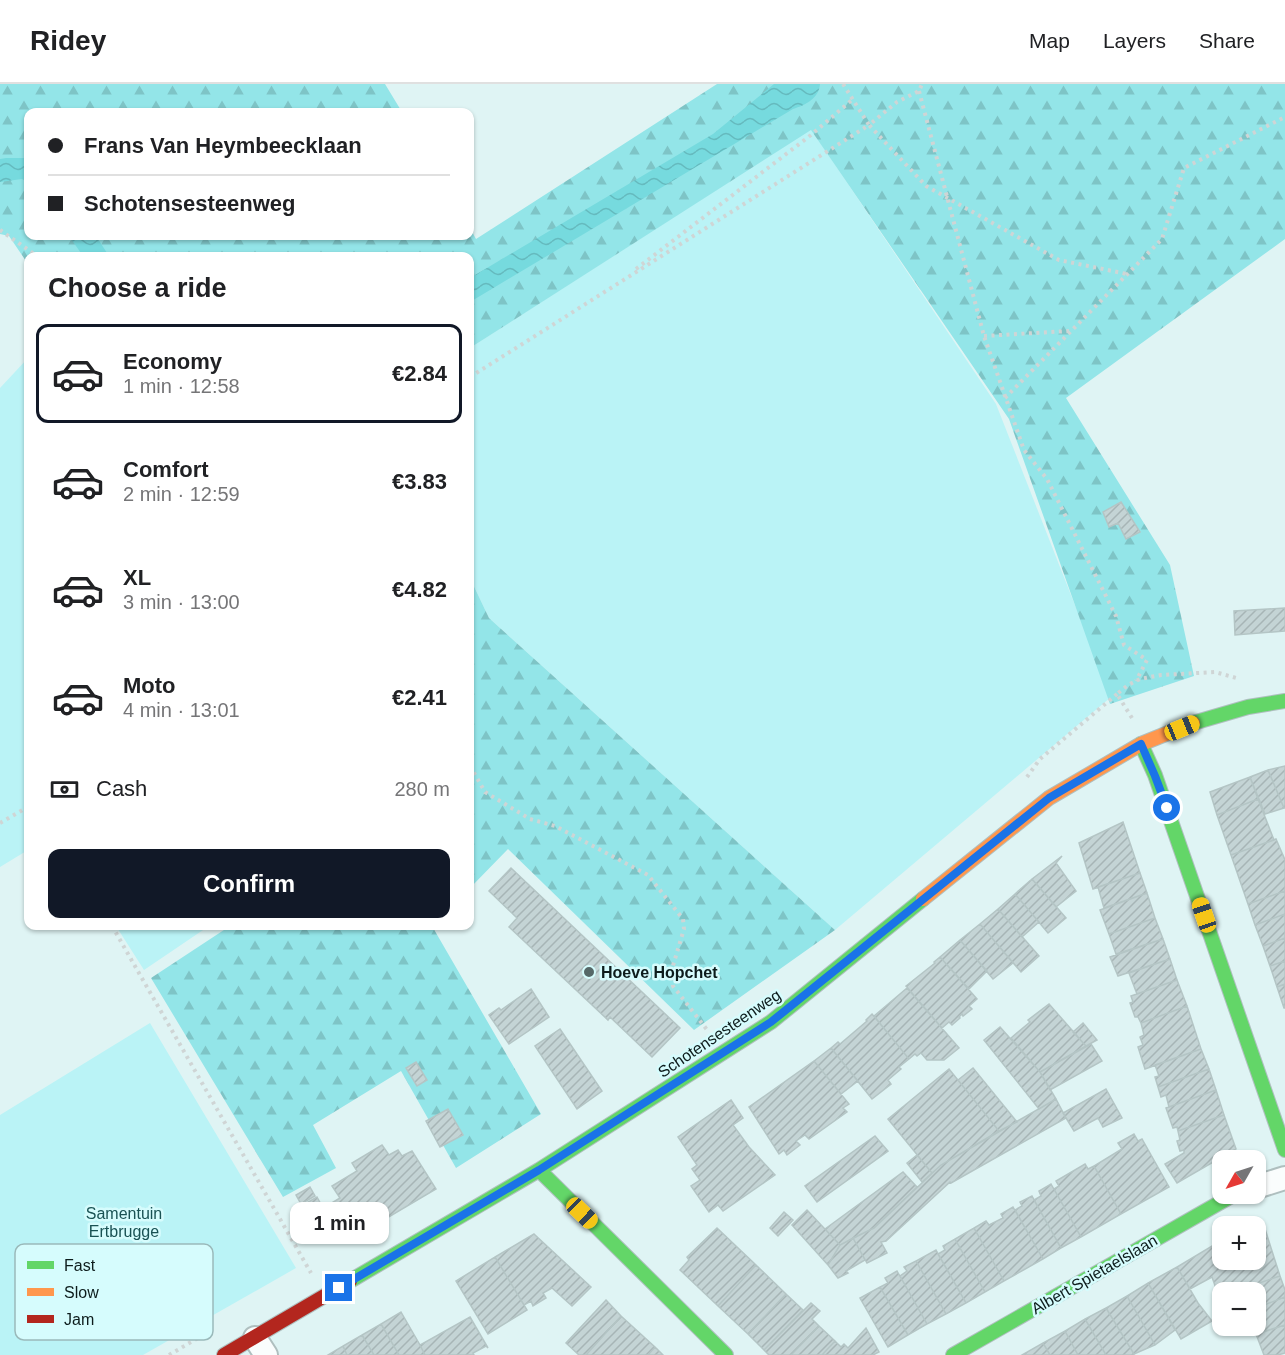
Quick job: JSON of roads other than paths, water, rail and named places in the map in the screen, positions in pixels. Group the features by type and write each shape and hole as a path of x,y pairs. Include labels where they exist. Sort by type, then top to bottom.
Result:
{"street":[{"name":"Schotensesteenweg","path":"224,1355 260,1347 320,1300 539,1170 771,1022 1049,798 1141,744 1202,720 1248,707 1285,701"},
{"path":"1141,744 1155,776 1285,1150"},
{"path":"539,1170 726,1355"},
{"path":"1266,1184 1285,1178"},
{"name":"Albert Spietaelslaan","path":"953,1355 1217,1204"}],"water":[{"path":"774,84 820,84 817,93 807,103 793,109 474,300 474,276 713,134"},
{"path":"24,158 24,180 0,182 0,159"},
{"path":"72,240 99,240 106,252 80,252"}],"place":[{"name":"Hoeve Hopchet","path":"589,972"}],"park label":[{"name":"Samentuin Ertbrugge","path":"124,1222"}]}
